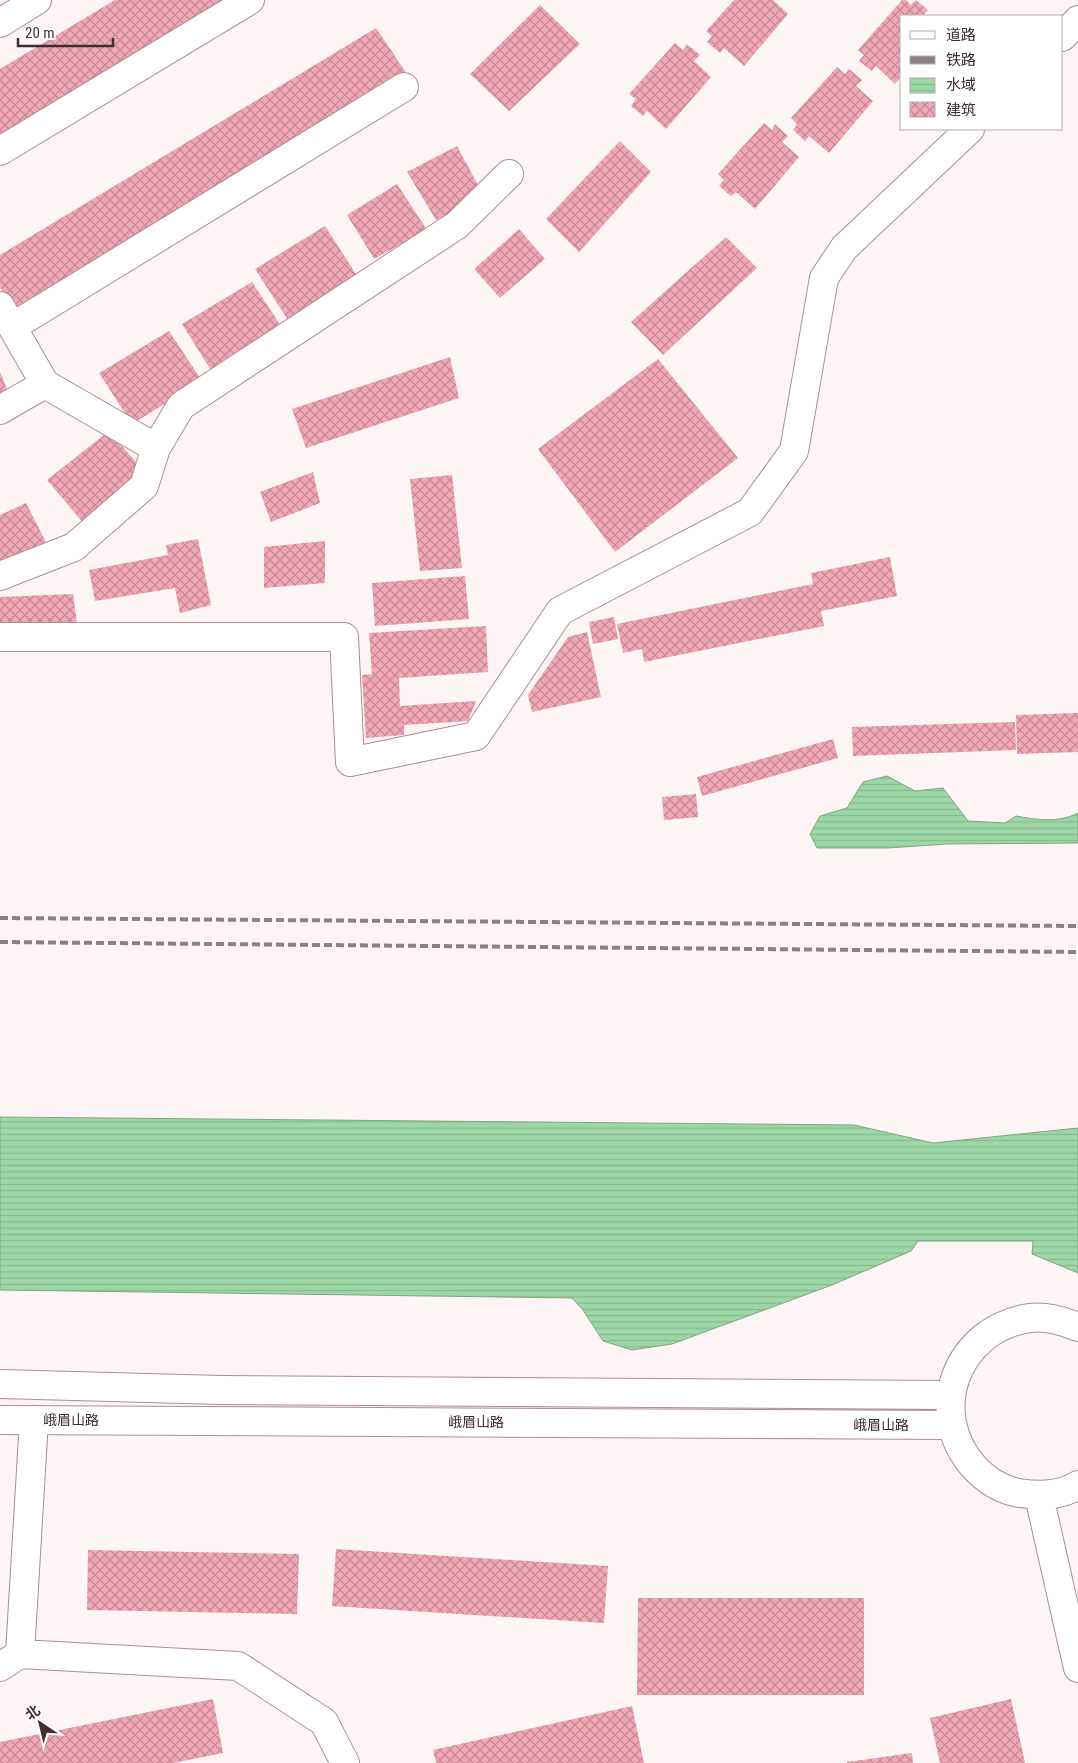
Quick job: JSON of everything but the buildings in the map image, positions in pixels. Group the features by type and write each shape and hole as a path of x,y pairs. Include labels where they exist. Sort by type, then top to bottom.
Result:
{"street":[{"path":"0,23 37,0"},
{"path":"0,152 250,0"},
{"path":"1063,36 1078,20"},
{"path":"156,448 45,384 6,317 404,87"},
{"path":"0,637 344,638 350,762 476,736 560,611 750,512 794,451 824,278 844,248 969,130"},
{"path":"0,576 74,547 144,486 156,448 181,406 457,225 509,174"},
{"path":"0,410 45,384"},
{"path":"1078,1328 1059,1320 1031,1318 1004,1325 978,1342 973,1348 960,1366 950,1395 951,1425 962,1454 982,1476 1009,1491 1039,1496 1069,1491 1078,1486"},
{"path":"8,1382 232,1390 950,1395"},
{"name":"峨眉山路","path":"0,1420 951,1425"},
{"path":"34,1420 10,1661 238,1666 324,1722 345,1763"},
{"path":"1039,1496 1078,1668"}],"water":[{"path":"887,776 915,791 943,788 968,821 1005,823 1016,816 1056,819 1078,813 1078,843 947,844 887,848 817,848 810,834 820,816 847,808 863,782"},
{"path":"0,1117 854,1125 933,1143 1078,1128 1078,1273 1032,1254 1033,1241 918,1241 911,1251 832,1285 672,1344 632,1350 603,1341 583,1310 572,1298 0,1290"}],"railway":[{"path":"0,918 1078,926"},
{"path":"0,942 1078,952"}]}
